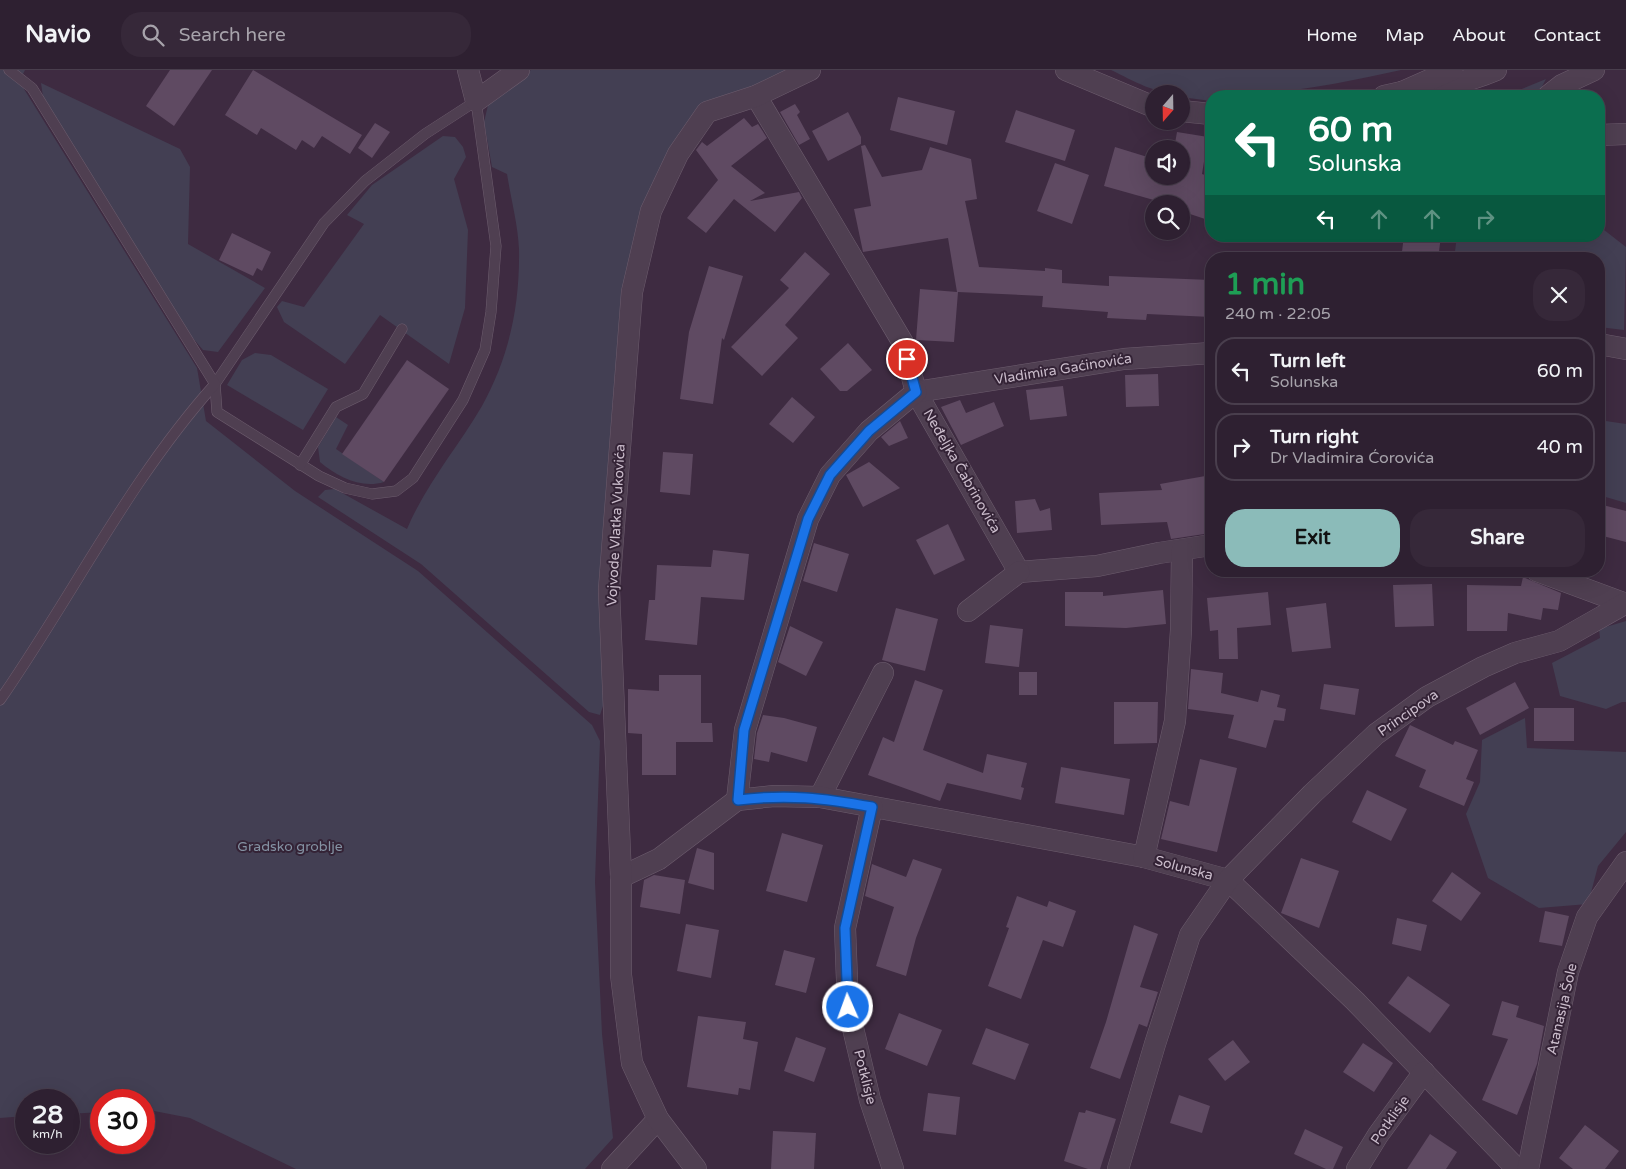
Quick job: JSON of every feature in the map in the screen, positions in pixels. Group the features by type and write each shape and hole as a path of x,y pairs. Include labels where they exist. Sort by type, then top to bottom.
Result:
{"street":[{"path":"468,70 476,101 519,70"},
{"path":"1066,70 1145,103"},
{"path":"1403,90 1452,70"},
{"path":"1431,90 1470,81 1496,70"},
{"path":"1556,90 1594,70"},
{"name":"Vojvode Vlatka Vukovića","path":"696,1169 658,1119 632,1063 621,976 622,877 609,590 632,292 651,211 678,154 706,112 756,96 804,71"},
{"name":"Neđeljka Čabrinovića","path":"756,96 903,343 916,392 1020,572"},
{"path":"1190,112 1205,113"},
{"path":"1605,135 1626,134"},
{"path":"1605,345 1626,349"},
{"name":"Vladimira Gaćinovića","path":"916,392 1124,359 1205,353"},
{"path":"622,877 659,859 738,800 744,730 808,519 830,475 869,431 916,392"},
{"path":"968,611 1020,572 1098,566 1159,553 1205,546"},
{"path":"1144,857 1175,721 1181,630 1182,551"},
{"path":"1552,577 1626,604"},
{"name":"Principova","path":"1228,880 1312,794 1376,734 1428,697 1515,653 1559,641 1626,604"},
{"path":"820,797 883,674"},
{"name":"Solunska","path":"738,800 774,796 820,797 1144,857 1228,880 1355,1001 1517,1169"},
{"name":"Potklisje","path":"872,807 845,928 848,1007 870,1100 893,1169"},
{"name":"Atanasija Šole","path":"1528,1169 1568,972 1587,917 1626,862"},
{"path":"1118,1169 1190,935 1228,880"},
{"name":"Potklisje","path":"1357,1169 1378,1135 1424,1072"},
{"path":"612,1169 658,1119"}],"lane":[{"path":"0,700 40,642 98,543 137,483 186,416 215,384 324,223 365,181 425,134 476,101 496,246 491,312 485,350 463,400 413,478 396,491 372,494 345,488 300,465 217,412 215,384 32,88 9,70"},
{"path":"300,465 336,407 363,394 402,330"}],"green space":[{"name":"Gradsko groblje","path":"0,70 25,70 23,74 24,89 197,368 206,421 295,491 418,571 592,725 600,741 595,882 602,1034 613,1138 585,1169 296,1169 190,1118 155,1111 155,1089 90,1089 90,1113 80,1113 80,1089 15,1089 15,1117 0,1118"},
{"path":"531,70 792,70 702,106 647,209 605,700 600,715 589,712 421,564 318,497 325,490 335,489 407,529 423,497 473,421 491,388 506,350 515,311 519,249 507,174 492,167 484,122 489,101"},
{"path":"1111,70 1401,70 1291,90 1205,90 1205,100 1190,98 1190,85 1145,86"},
{"path":"1546,79 1540,90 1519,90"},
{"path":"41,83 180,149 190,167 188,244 265,288 218,352 203,350 191,336 43,97"},
{"path":"1454,88 1496,90 1447,90"},
{"path":"443,136 455,137 463,147 466,157 454,179 468,230 465,308 449,364 380,315 345,364 284,322 277,307 282,301 304,307 364,224 347,215 372,185"},
{"path":"1605,231 1626,247 1624,330 1605,328 1605,252 1455,252 1456,242 1605,242"},
{"path":"255,353 271,355 328,389 303,430 227,385 242,360"},
{"path":"336,417 348,425 336,449 384,482 375,484 358,483 342,477 320,462 318,447"},
{"path":"1605,421 1626,424 1626,503 1605,497"},
{"path":"1626,621 1626,702 1606,709 1560,696 1552,663 1600,638 1599,629"},
{"path":"1525,718 1527,748 1626,752 1626,832 1598,866 1588,904 1539,908 1488,878 1466,814 1480,782 1482,740"}],"building":[{"path":"170,70 212,70 174,126 146,106"},
{"path":"253,70 362,135 350,154 322,136 314,148 302,140 296,150 261,128 257,135 225,115"},
{"path":"898,97 955,111 947,145 890,130"},
{"path":"795,104 800,112 797,115 810,139 799,145 780,112"},
{"path":"1016,110 1075,130 1065,161 1005,142"},
{"path":"848,112 861,137 861,144 828,161 812,131"},
{"path":"744,118 752,127 758,124 767,138 731,166 765,193 750,201 799,192 802,198 775,232 734,199 706,233 687,218 718,180 696,150 702,142 707,146"},
{"path":"375,123 390,132 372,158 358,148"},
{"path":"1177,132 1205,137 1205,156 1202,174 1205,175 1205,219 1190,214 1190,195 1145,195 1145,198 1104,186 1115,147 1145,156 1145,185 1190,185 1190,140 1176,140"},
{"path":"865,145 882,177 922,170 930,147 971,159 977,199 965,201 979,267 1045,271 1045,268 1062,270 1062,283 1109,286 1109,276 1205,280 1205,317 1147,314 1146,320 1107,318 1108,312 1042,307 1043,296 958,292 954,342 916,340 920,289 957,292 948,238 863,252 854,209 871,206 861,146"},
{"path":"1055,163 1089,175 1072,224 1037,211"},
{"path":"232,233 271,252 262,271 257,268 253,276 219,260"},
{"path":"1403,242 1440,242 1439,252 1402,252"},
{"path":"805,252 830,274 785,325 798,338 762,376 731,347 789,288 780,280"},
{"path":"709,266 743,276 724,340 722,338 713,404 680,399 689,332"},
{"path":"848,343 872,370 847,391 840,391 820,369"},
{"path":"407,360 449,389 384,482 342,454"},
{"path":"1158,374 1159,406 1126,407 1125,375"},
{"path":"1063,386 1067,416 1030,420 1026,390"},
{"path":"792,397 815,417 793,443 769,424"},
{"path":"960,400 966,413 994,402 1004,426 961,445 941,407"},
{"path":"900,421 908,438 889,446 881,437"},
{"path":"663,452 693,454 690,495 660,492"},
{"path":"869,462 900,488 863,507 846,475"},
{"path":"1205,476 1205,534 1171,539 1167,522 1101,525 1099,493 1162,490 1160,484"},
{"path":"1035,499 1040,511 1050,508 1052,530 1017,533 1015,501"},
{"path":"1605,506 1626,511 1626,542 1605,537"},
{"path":"948,524 965,560 934,575 916,540"},
{"path":"814,543 849,554 837,592 803,581"},
{"path":"713,550 749,554 744,600 701,597 697,645 645,640 649,600 655,600 657,565 711,567"},
{"path":"1523,577 1561,593 1558,610 1543,608 1541,620 1508,613 1507,631 1467,631 1467,585 1521,586"},
{"path":"1432,584 1434,626 1395,627 1393,585"},
{"path":"1163,590 1166,624 1126,628 1065,626 1065,592 1103,592 1103,596"},
{"path":"1268,592 1271,625 1237,628 1238,659 1219,659 1218,630 1210,631 1207,598"},
{"path":"1326,603 1331,648 1292,652 1286,608"},
{"path":"896,608 938,619 925,671 882,660"},
{"path":"990,625 1023,629 1019,667 985,663"},
{"path":"790,626 823,642 806,676 778,662"},
{"path":"1191,669 1223,673 1221,693 1258,702 1261,690 1280,695 1277,707 1286,709 1284,721 1274,720 1266,748 1228,738 1234,715 1188,709"},
{"path":"1019,672 1037,672 1037,695 1019,695"},
{"path":"659,675 701,675 701,723 712,723 713,742 676,742 676,775 642,775 642,734 628,733 628,689 659,691"},
{"path":"915,680 943,690 923,750 983,773 987,754 1027,763 1021,787 1024,788 1021,800 947,783 940,801 868,775 883,737 894,742"},
{"path":"1515,682 1529,708 1480,735 1466,708"},
{"path":"1324,684 1359,689 1355,715 1320,709"},
{"path":"1114,702 1158,702 1157,743 1114,744"},
{"path":"1534,708 1574,708 1574,741 1534,741"},
{"path":"763,715 784,718 817,727 807,762 771,752 769,762 754,759 757,733"},
{"path":"1410,725 1453,745 1455,741 1478,750 1466,779 1474,782 1464,806 1419,787 1426,770 1395,756"},
{"path":"1200,759 1237,768 1217,852 1161,839 1170,801 1189,806"},
{"path":"1061,767 1130,779 1124,815 1055,803"},
{"path":"1367,790 1407,809 1391,841 1352,822"},
{"path":"782,833 823,845 807,902 766,891"},
{"path":"697,848 714,853 714,890 688,883"},
{"path":"1301,858 1339,871 1319,928 1281,913"},
{"path":"913,859 942,869 916,938 906,976 876,966 894,907 865,896 872,864 906,877"},
{"path":"1452,872 1481,893 1461,921 1432,901"},
{"path":"654,875 685,880 680,914 640,907 644,880"},
{"path":"1017,896 1047,907 1049,901 1076,911 1063,947 1043,940 1021,999 988,986 1009,928 1006,927"},
{"path":"1545,911 1569,916 1562,946 1539,942"},
{"path":"1397,918 1427,925 1421,951 1392,944"},
{"path":"686,924 719,930 711,978 677,971"},
{"path":"1134,925 1158,934 1140,987 1158,992 1147,1027 1139,1024 1120,1079 1090,1068 1106,1022"},
{"path":"784,950 815,958 806,993 775,985"},
{"path":"1408,976 1450,1005 1430,1033 1388,1003"},
{"path":"1502,1001 1519,1006 1516,1017 1544,1026 1537,1064 1517,1115 1482,1100 1508,1039 1492,1035"},
{"path":"899,1013 942,1030 927,1066 885,1049"},
{"path":"698,1016 746,1022 743,1039 758,1042 750,1090 739,1088 738,1095 687,1087"},
{"path":"986,1028 1029,1044 1015,1080 972,1064"},
{"path":"796,1037 826,1048 814,1082 784,1071"},
{"path":"1233,1040 1250,1062 1225,1081 1208,1059"},
{"path":"1363,1043 1393,1063 1374,1092 1343,1072"},
{"path":"928,1093 960,1097 956,1135 923,1131"},
{"path":"1179,1095 1210,1106 1202,1133 1170,1123"},
{"path":"1086,1110 1116,1119 1100,1169 1088,1169 1064,1161 1079,1112 1085,1113"},
{"path":"1585,1125 1619,1151 1605,1169 1573,1169 1559,1158"},
{"path":"1305,1129 1343,1147 1333,1169 1326,1169 1294,1154"},
{"path":"773,1131 816,1133 814,1169 771,1169"},
{"path":"1430,1134 1457,1152 1446,1169 1407,1169"}],"route":[{"path":"848,1007 845,928 872,807 820,797 774,796 738,800 744,730 808,519 830,475 869,431 916,392 907,359"}]}
